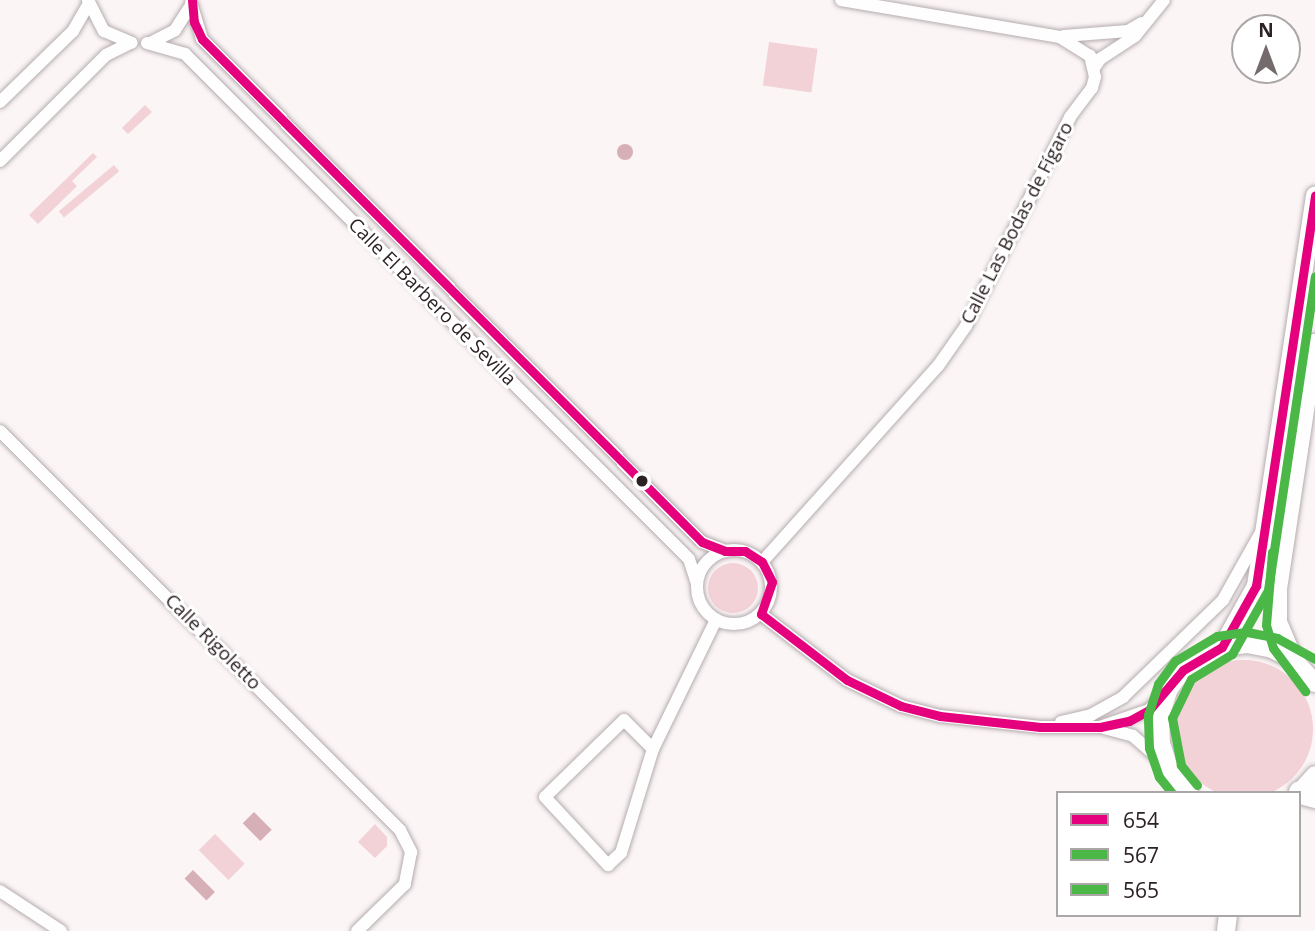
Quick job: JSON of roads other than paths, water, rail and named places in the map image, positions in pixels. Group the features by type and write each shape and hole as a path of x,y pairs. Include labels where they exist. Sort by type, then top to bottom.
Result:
{"street":[{"path":"841,0 1060,37 1077,43 1094,68 1100,59 1135,36 1164,0"},
{"path":"88,3 104,31 131,43 147,43 175,30 191,2"},
{"name":"Calle El Barbero de Sevilla","path":"191,2 202,39 702,542 725,551"},
{"path":"0,102 72,31 88,3"},
{"path":"1060,37 1128,31 1147,20"},
{"path":"0,161 106,55 131,43"},
{"name":"Calle El Barbero de Sevilla","path":"147,43 185,54 689,559 697,584"},
{"name":"Calle Las Bodas de Fígaro","path":"762,562 938,366 966,326 1070,117 1092,88 1094,68"},
{"path":"1222,647 1256,586 1315,195"},
{"path":"1308,672 1278,622 1278,589 1315,343"},
{"name":"Calle Rigoletto","path":"0,431 394,822 407,840 412,862 405,884 357,931"},
{"path":"1040,727 1091,715 1123,697 1223,600 1267,520"},
{"path":"725,551 745,551 762,562 772,582 771,594 761,614 739,625 716,620 701,605 697,584 706,563 725,551"},
{"path":"761,614 847,680 901,706 949,718 1040,727 1100,727 1149,710 1192,663 1222,647 1260,646 1308,672"},
{"path":"653,750 624,720 545,797 608,865 621,853 653,750 716,620"},
{"path":"1169,689 1160,725 1161,744 1170,771"},
{"path":"1100,727 1149,746 1187,791"},
{"path":"0,891 61,931"}]}
